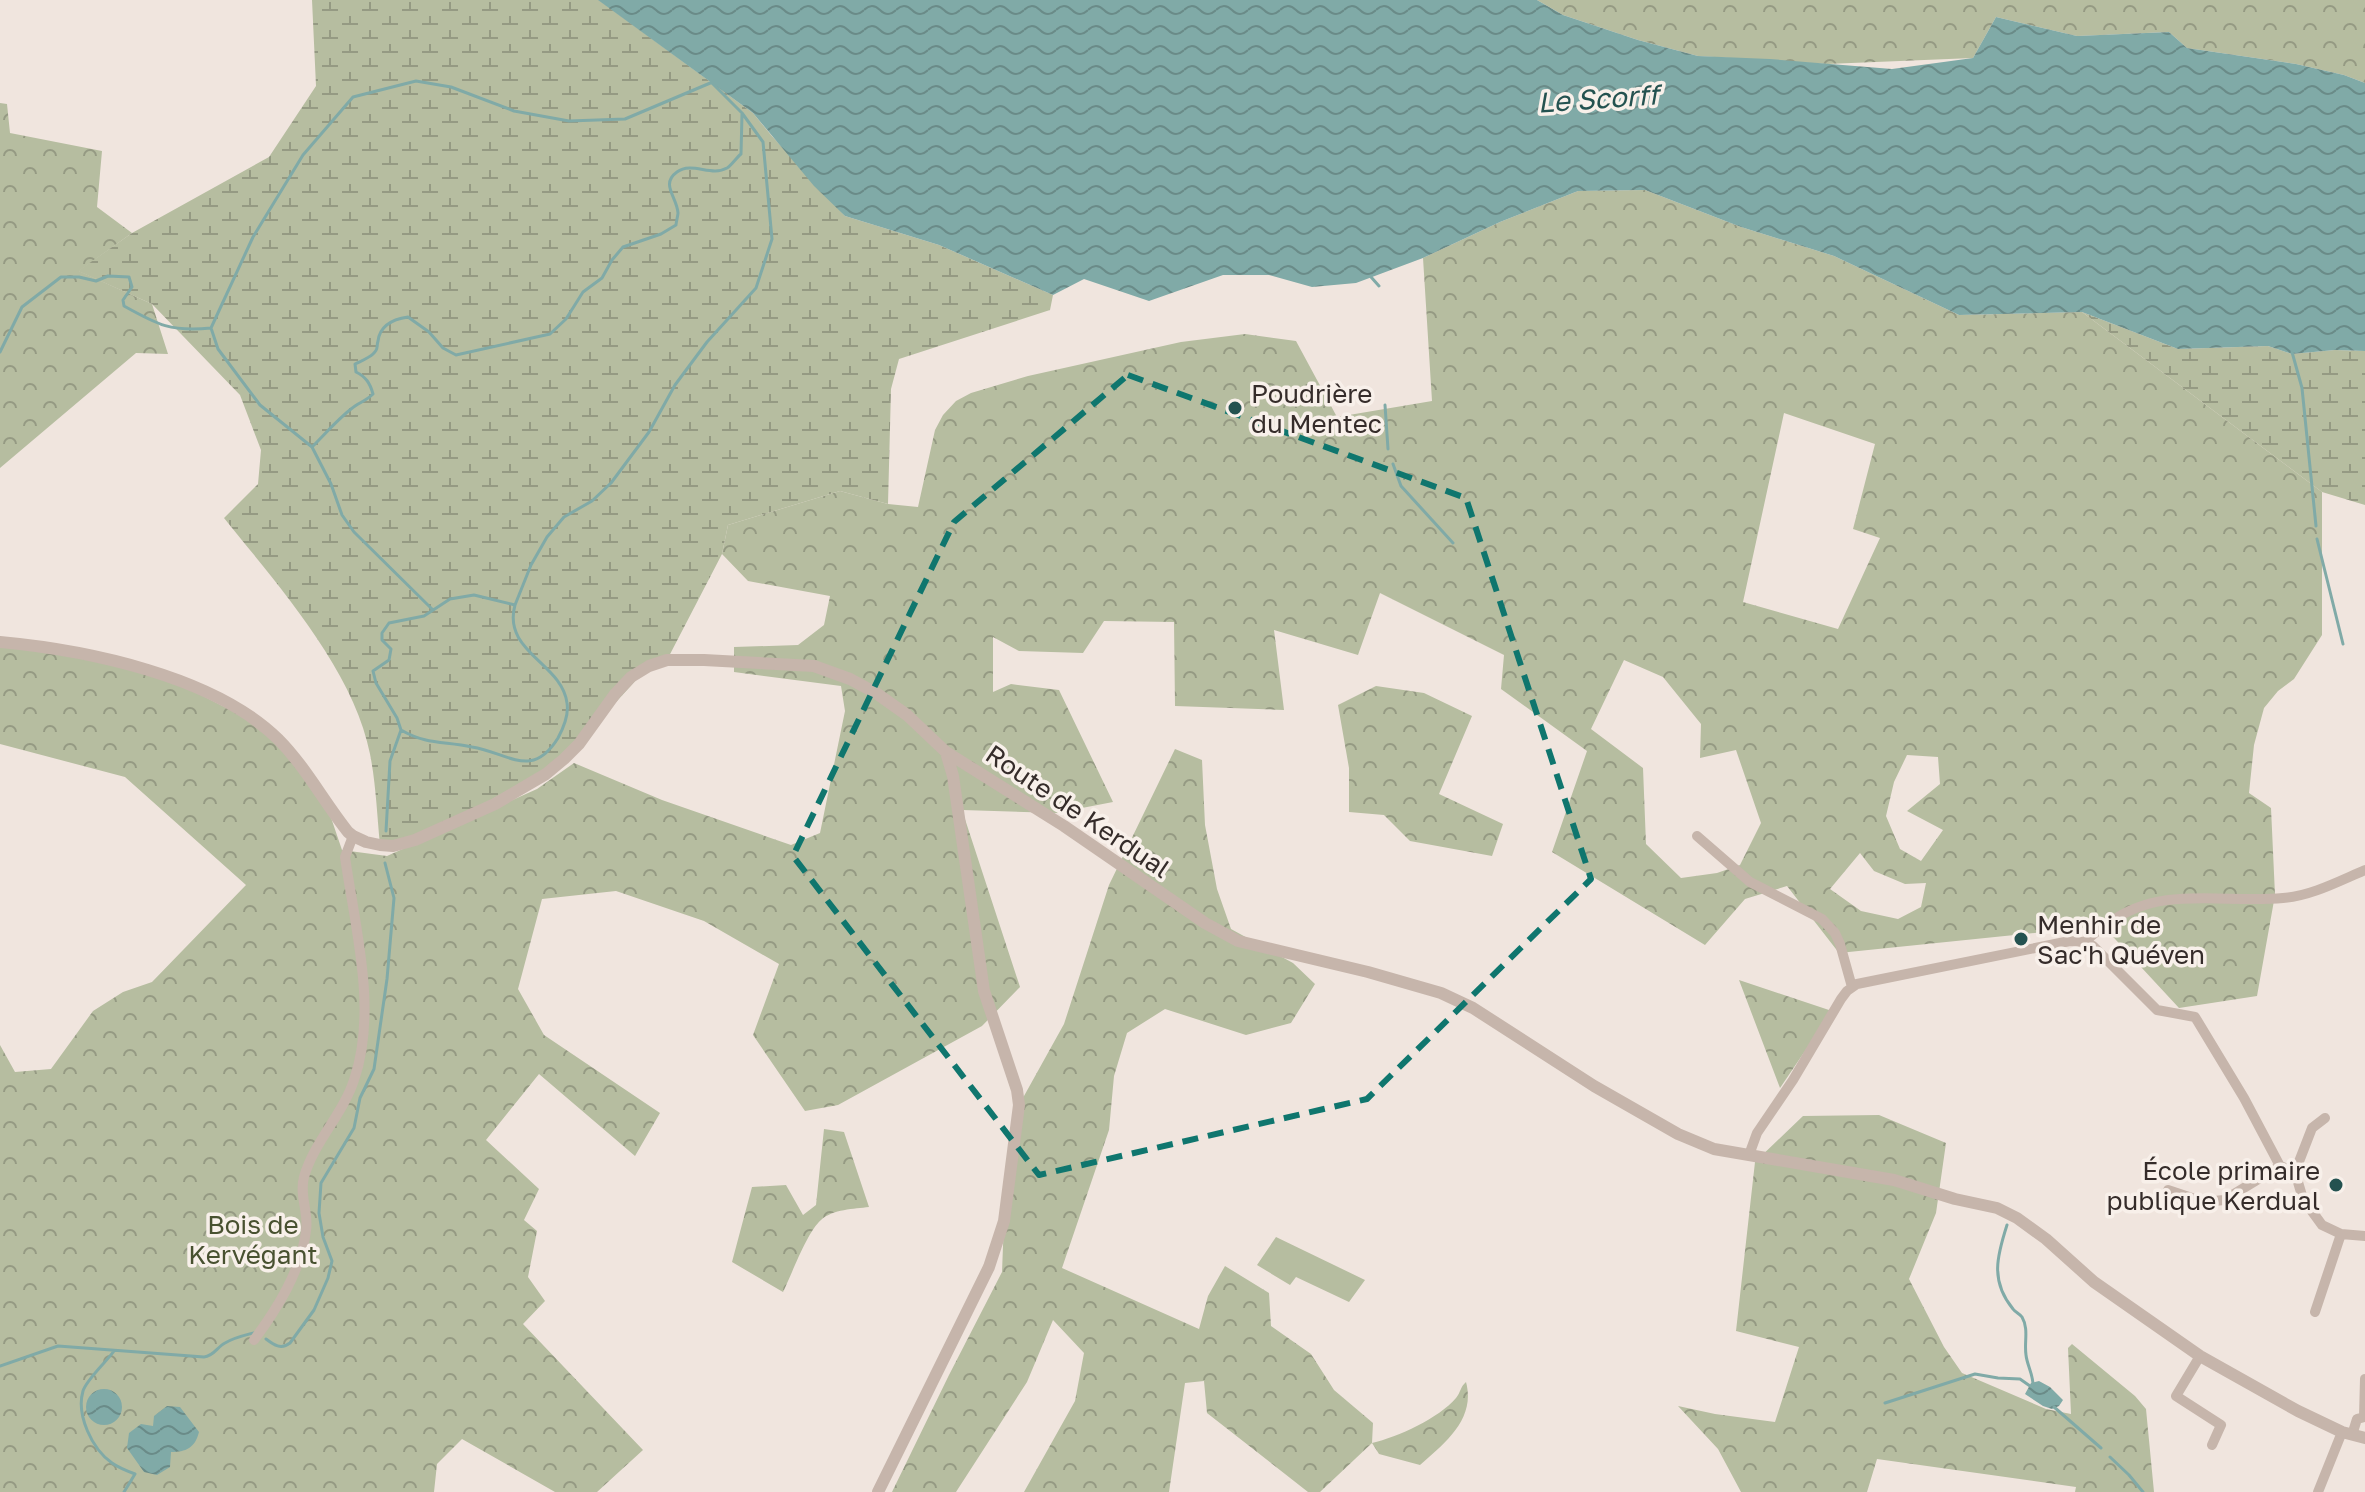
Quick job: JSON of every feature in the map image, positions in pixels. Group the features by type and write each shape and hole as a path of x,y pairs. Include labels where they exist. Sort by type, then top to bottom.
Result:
{"street":[{"path":"0,642 108,659 158,673 230,704 262,726 288,750 353,836 345,857 366,999 363,1048 354,1081 306,1172 303,1183 306,1231 298,1260 273,1314 254,1340"},
{"name":"Route de Kerdual","path":"353,836 393,846 415,840 495,804 546,774 579,744 631,677 649,666 667,660 814,666 850,679 876,693 907,715 946,752 1064,826 1205,923 1238,941 1441,993 1473,1008 1594,1086 1678,1134 1714,1149 1894,1180 1953,1199 1997,1208 2046,1239 2117,1300 2200,1356 2298,1411 2353,1435"},
{"path":"878,1492 996,1248 1004,1221 1019,1115 1017,1090 984,991 953,776 946,752"},
{"path":"1697,836 1750,882 1822,919 1840,944 1852,987"},
{"path":"2085,942 2124,911 2149,902 2177,898 2282,898 2315,890 2365,870"},
{"path":"1749,1155 1757,1133 1800,1069 1841,999 1852,987 1864,982 2070,941 2093,946 2157,1010 2195,1017 2244,1098 2280,1166 2295,1172"},
{"path":"2325,1118 2312,1128 2295,1172 2303,1199 2322,1225 2341,1234 2365,1236"},
{"path":"2168,1190 2204,1202 2224,1200 2280,1166"},
{"path":"2315,1312 2341,1234"},
{"path":"2200,1356 2176,1396 2221,1425 2212,1445"},
{"path":"2318,1492 2353,1435 2357,1419 2364,1417 2365,1379"}],"highlighted area":[{"path":"1128,375 1466,498 1591,879 1367,1099 1039,1175 793,856 954,522"}],"green space":[{"path":"312,0 599,0 753,113 845,216 939,245 1053,295 1050,310 899,359 891,389 888,504 840,491 728,525 722,554 667,660 649,666 564,759 432,833 380,845 370,754 348,691 311,629 224,518 258,484 261,450 240,395 152,304 78,271 132,233 269,157 316,86"},
{"path":"1537,0 2365,0 2365,83 2296,64 2187,48 2169,32 2077,36 1996,17 1973,58 1827,64 1698,56 1563,15"},
{"path":"0,103 7,104 10,133 102,151 97,207 132,233 79,271 152,304 168,354 136,353 0,468"},
{"name":"Bois de Kervégant","path":"1645,190 1741,227 1834,256 1959,315 2082,312 2322,492 2322,635 2294,679 2278,691 2264,708 2254,745 2249,793 2271,808 2275,895 2257,996 2179,1008 2103,926 1839,953 1787,886 1745,899 1705,945 1552,852 1587,751 1501,689 1504,655 1380,593 1358,655 1274,630 1284,710 1175,706 1174,622 1104,621 1083,653 1019,651 993,637 993,692 1011,684 1059,690 1113,802 1056,813 962,810 1020,987 982,1026 838,1105 805,1111 753,1035 779,964 704,921 616,891 542,899 518,989 544,1035 660,1113 635,1156 539,1074 486,1140 539,1189 524,1220 537,1231 528,1277 545,1301 523,1324 643,1450 597,1492 555,1492 462,1439 437,1464 434,1492 0,1492 0,1045 15,1072 51,1069 93,1011 123,992 152,982 246,885 125,777 0,744 0,642 158,673 262,726 325,800 342,850 387,856 537,789 574,763 662,800 791,845 820,833 845,711 841,686 734,672 734,647 798,645 824,625 830,596 748,581 722,554 728,525 840,491 888,504 918,507 935,430 956,401 971,393 1028,376 1181,342 1245,334 1296,341 1337,417 1432,401 1423,258 1500,222 1578,191","holes":["1784,413 1875,444 1853,529 1880,538 1838,629 1743,602","1624,660 1663,677 1701,724 1700,758 1736,750 1761,823 1740,865 1717,873 1681,878 1646,844 1643,768 1591,729","1907,755 1938,757 1940,784 1907,811 1943,830 1921,861 1900,849 1886,816 1894,782","1860,853 1874,871 1905,884 1926,883 1921,907 1898,919 1861,911 1830,889"]},
{"path":"2082,312 2178,349 2268,346 2292,354 2365,351 2365,505 2322,492"},
{"path":"1376,686 1424,693 1472,716 1439,794 1503,824 1492,856 1410,841 1384,815 1349,812 1349,768 1338,705"},
{"path":"1175,749 1202,760 1205,825 1217,889 1231,929 1293,963 1315,984 1291,1023 1246,1035 1165,1009 1127,1033 1114,1076 1109,1130 1062,1268 1199,1329 1208,1296 1225,1266 1269,1293 1271,1326 1311,1354 1334,1390 1373,1423 1372,1443 1320,1492 1308,1492 1207,1413 1204,1381 1185,1383 1169,1492 1024,1492 1075,1401 1084,1353 1053,1320 1027,1382 956,1492 892,1492 1002,1272 1004,1220 1019,1105 1064,1024 1109,885"},
{"path":"1739,980 1832,1011 1780,1088"},
{"path":"1879,1115 1946,1143 1936,1213 1909,1279 1944,1347 1962,1373 2046,1409 2071,1414 2068,1348 2072,1344 2135,1396 2146,1409 2154,1492 2075,1492 2076,1487 1877,1459 1867,1492 1741,1492 1718,1449 1678,1406 1775,1422 1799,1347 1736,1331 1755,1162 1803,1116"},
{"path":"824,1129 844,1132 869,1207 838,1212 821,1220 805,1243 783,1292 732,1262 752,1187 786,1185 803,1215 816,1205"},
{"path":"1276,1237 1365,1280 1349,1302 1296,1277 1290,1285 1257,1265"},
{"path":"1466,1382 1467,1407 1462,1419 1448,1439 1420,1465 1379,1454 1372,1443 1406,1431 1439,1413 1456,1398"}],"water":[{"name":"Le Scorff","path":"598,0 1537,0 1563,15 1698,56 1892,69 1973,58 1996,17 2077,36 2169,32 2187,48 2296,64 2365,83 2365,351 2292,354 2268,346 2178,349 2082,312 1959,315 1834,256 1741,227 1645,190 1578,191 1500,222 1423,258 1356,283 1312,287 1269,275 1223,275 1149,301 1084,279 1053,295 939,245 845,216 814,186 753,113"},
{"path":"2039,1381 2063,1400 2059,1406 2052,1409 2043,1406 2025,1394 2031,1383"},
{"path":"104,1389 117,1394 122,1407 117,1420 104,1425 91,1420 86,1407 91,1394"},
{"path":"167,1406 180,1407 199,1432 189,1448 171,1452 170,1467 157,1475 144,1472 127,1448 129,1433 141,1424 153,1426 154,1416"}],"waterway":[{"path":"0,352 22,307 61,277 96,281 108,276 129,277 132,287 123,300 124,306 165,326 211,328 253,237 303,155 353,97 416,81 451,87 514,111 569,121 625,119 715,81"},
{"path":"386,831 390,761 401,730 376,683 373,671 389,660 391,649 382,640 382,633 389,623 424,616 450,599 474,595 515,605 531,565 547,537 564,517 592,501 611,483 649,432 675,385 707,342 756,288 772,239 763,142 742,113 712,83"},
{"path":"312,447 346,413 373,394 367,381 356,372 355,364 375,352 379,335 393,321 408,317 429,332 443,348 456,355 550,334 566,319 583,292 602,278 623,247 661,234 676,225 678,213 670,181 677,172 689,168 721,170 729,167 741,154 742,114"},
{"path":"1371,277 1379,286"},
{"path":"211,328 218,349 260,405 312,447 331,484 342,515 354,532 433,610"},
{"path":"2292,352 2302,388 2316,526"},
{"path":"1385,405 1388,449"},
{"path":"1393,464 1401,486 1453,543"},
{"path":"2317,539 2343,644"},
{"path":"401,730 427,740 472,747 519,760 539,758 548,751 564,725 567,703 555,677 517,635 513,621 515,605"},
{"path":"266,1339 275,1345 290,1343 314,1310 328,1278 332,1261 323,1237 319,1213 321,1183 354,1128 360,1098 374,1069 387,979 394,898 385,863"},
{"path":"2007,1225 1998,1258 1998,1278 2006,1299 2024,1322 2026,1355 2033,1385"},
{"path":"0,1366 58,1346 204,1357 229,1341 257,1332"},
{"path":"114,1351 92,1376 81,1400 87,1431 98,1449 112,1463 135,1474 124,1492"},
{"path":"1885,1403 1975,1374 2020,1379 2030,1386"},
{"path":"2054,1407 2101,1448"},
{"path":"2110,1457 2143,1492"}],"place":[{"name":"Poudrière du Mentec","path":"1235,408"},
{"name":"Menhir de Sac'h Quéven","path":"2021,939"},
{"name":"École primaire publique Kerdual","path":"2336,1185"}]}
